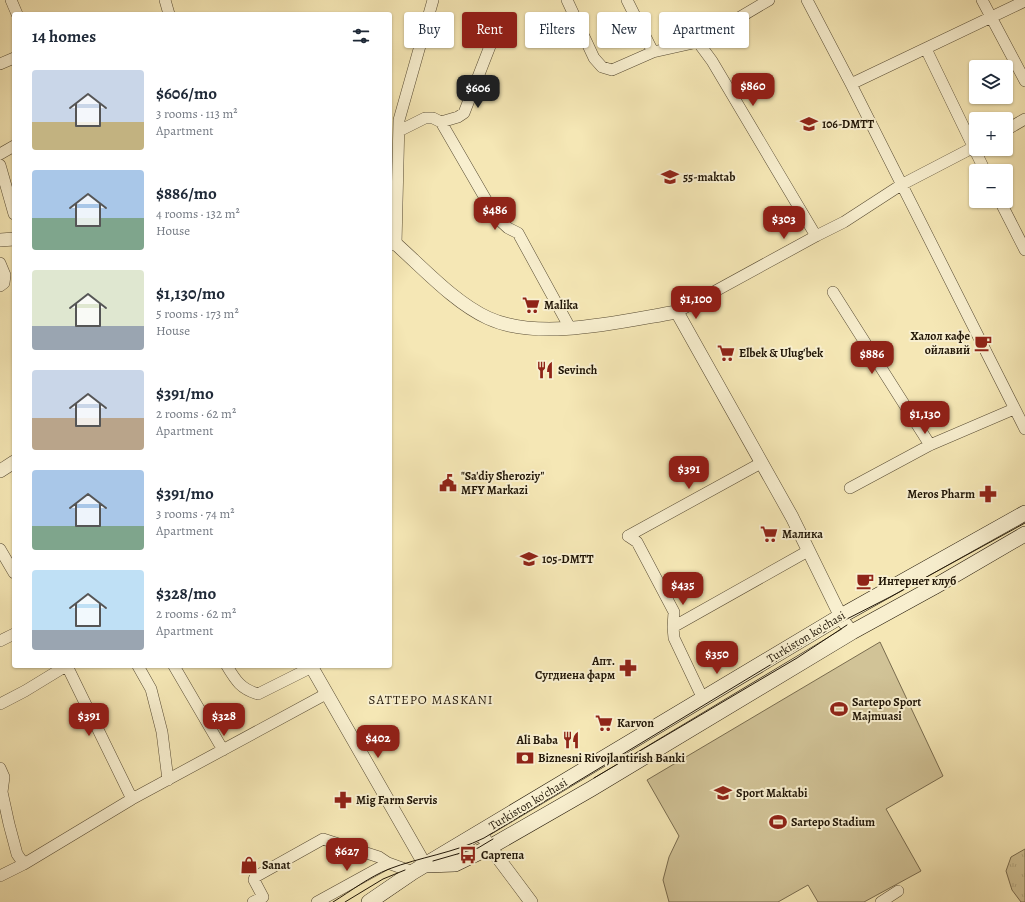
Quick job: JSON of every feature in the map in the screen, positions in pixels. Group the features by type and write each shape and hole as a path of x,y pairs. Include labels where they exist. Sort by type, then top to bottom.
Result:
{"main road":[{"name":"Turkiston ko'chasi","path":"369,902 419,869 480,832 841,616 1025,513"},
{"name":"Turkiston ko'chasi","path":"419,869 455,864 490,847 591,789 852,632 934,587 1025,534"}],"street":[{"path":"11,0 16,12"},
{"path":"165,0 168,12"},
{"path":"432,0 394,119 399,131 393,244 461,302 488,318 510,326 535,330 570,328 677,312 844,222 901,185 969,150"},
{"path":"567,0 594,58 602,67 612,70 653,52 671,48"},
{"path":"627,0 653,52"},
{"path":"749,12 769,0"},
{"path":"806,0 851,84 1025,430"},
{"path":"982,0 1025,81"},
{"path":"851,84 1025,1"},
{"path":"442,122 458,117 464,113 489,48"},
{"path":"702,48 712,61 816,236"},
{"path":"926,49 969,135"},
{"path":"0,64 12,59"},
{"path":"399,131 425,118 433,118 442,122 496,217 508,228 518,233 570,328"},
{"path":"1013,126 1025,119"},
{"path":"0,154 12,147"},
{"path":"0,166 11,194"},
{"path":"1004,208 1025,250"},
{"path":"0,240 12,239"},
{"path":"0,263 5,275 4,283 0,286"},
{"path":"833,292 930,445"},
{"path":"677,312 792,517 846,626 852,632"},
{"path":"850,488 930,445 1014,409"},
{"path":"0,471 12,463"},
{"path":"703,699 674,638 672,627 674,612 637,542 628,536 761,463"},
{"path":"0,549 12,570"},
{"path":"672,627 808,551"},
{"path":"0,641 12,635"},
{"path":"0,704 63,668"},
{"path":"67,668 132,799"},
{"path":"139,668 151,689 162,732 168,780"},
{"path":"175,668 223,750"},
{"path":"228,668 241,686 247,691 258,694 309,668"},
{"path":"312,668 419,869"},
{"path":"0,876 24,864 132,799 326,694"},
{"path":"0,768 4,777 2,792 17,854 24,864"},
{"path":"480,832 531,902"},
{"path":"253,902 263,897 254,880 255,877 323,839 379,857 388,863 419,869"},
{"path":"317,902 388,863"},
{"path":"881,902 898,891"}],"green space":[{"name":"Sartepo Sport Majmuasi","path":"880,642 943,776 886,809 921,871 864,902 818,902 808,885 778,902 669,902 663,880 669,857 679,836 647,780"},
{"path":"1025,849 1025,902 1021,902 1012,890 1006,871 1011,857"}],"tram line":[{"path":"333,902 367,880 389,869 449,851 484,838 843,621 1025,523"},
{"path":"594,778 797,658 847,625"},
{"path":"433,861 478,848 493,839"},
{"path":"345,902 383,879 405,870"}],"place":[{"name":"106-DMTT","path":"809,124"},
{"name":"55-maktab","path":"670,177"},
{"name":"Malika","path":"531,305"},
{"name":"Халол кафе ойлавий","path":"983,343"},
{"name":"Elbek & Ulug'bek","path":"726,353"},
{"name":"Sevinch","path":"545,370"},
{"name":"\"Sa'diy Sheroziy\" MFY Markazi","path":"448,483"},
{"name":"Meros Pharm","path":"988,494"},
{"name":"Малика","path":"769,534"},
{"name":"105-DMTT","path":"529,559"},
{"name":"Интернет клуб","path":"865,581"},
{"name":"Апт. Сугдиена фарм","path":"628,668"},
{"name":"Sartepo Sport Majmuasi","path":"839,709"},
{"name":"Karvon","path":"604,723"},
{"name":"Ali Baba","path":"571,740"},
{"name":"Biznesni Rivojlantirish Banki","path":"525,758"},
{"name":"Sport Maktabi","path":"723,793"},
{"name":"Mig Farm Servis","path":"343,800"},
{"name":"Sartepo Stadium","path":"778,822"},
{"name":"Сартепа","path":"468,855"},
{"name":"Sanat","path":"249,865"}],"district":[{"name":"SATTEPO MASKANI","path":"431,699"}]}
